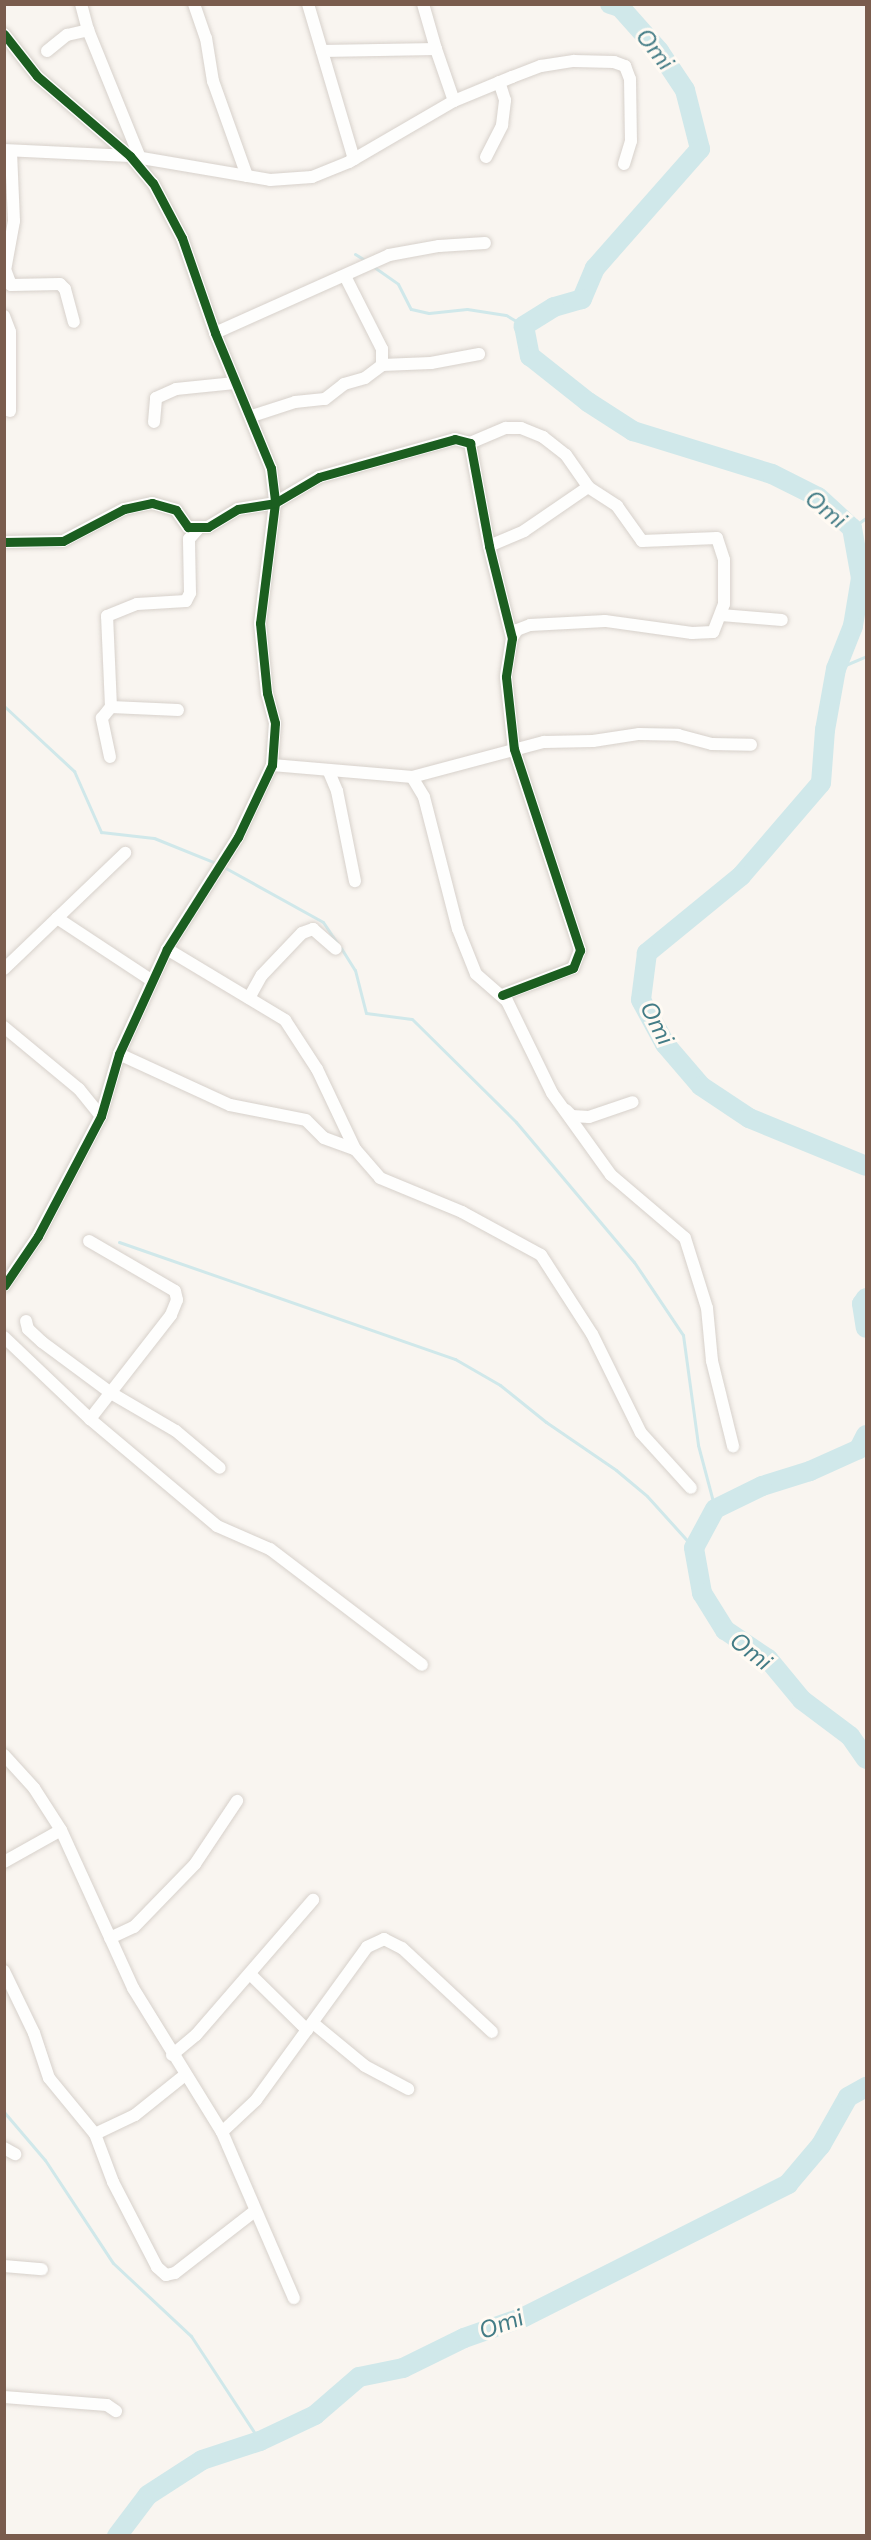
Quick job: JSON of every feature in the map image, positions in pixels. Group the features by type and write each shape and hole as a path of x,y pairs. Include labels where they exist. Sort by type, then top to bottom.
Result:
{"street":[{"path":"4,1286 38,1236 101,1116 119,1054 167,949 238,837 272,765 275,723 267,693 260,623 275,503 271,468 252,416 235,383 215,333 182,238 153,183 135,157 88,30 81,4"},
{"path":"194,4 206,38 213,81 248,176"},
{"path":"308,4 354,159"},
{"path":"423,4 454,101"},
{"path":"47,51 67,35 88,30"},
{"path":"4,34 38,76 135,157"},
{"path":"322,51 436,49"},
{"path":"74,322 65,289 60,284 11,285 5,274 14,221 8,151 135,157 270,180 312,177 354,159 454,101 541,66 574,61 614,62 625,66 630,79 631,141 624,164"},
{"path":"486,157 502,125 505,100 499,82"},
{"path":"215,333 346,278 389,255 439,246 485,243"},
{"path":"346,278 381,349 382,365"},
{"path":"4,316 10,332 10,411"},
{"path":"252,416 295,402 325,399 344,384 364,378 382,365 431,363 478,354"},
{"path":"154,422 156,398 176,389 235,383"},
{"path":"110,757 102,718 111,707 107,616 137,604 186,601 190,593 189,539 198,529 238,509 275,503 320,477 397,453 455,439 470,443 506,428 521,428 543,437 566,455 588,487 617,506 642,541 717,538 724,560 721,615 713,632 692,633 605,621 530,625 517,630 512,638"},
{"path":"470,443 489,546 512,638 506,677 514,750 580,950 573,968 502,995"},
{"path":"489,546 524,531 588,487"},
{"path":"4,542 63,541 124,509 153,503 176,510 188,526 198,529"},
{"path":"721,615 782,620"},
{"path":"111,707 178,710"},
{"path":"272,765 329,772 412,777 544,742 593,741 639,734 678,735 712,744 751,745"},
{"path":"329,772 351,852 355,881"},
{"path":"412,777 424,797 458,929 476,974 502,995 563,1107 611,1175 685,1238 707,1308 712,1360 733,1446"},
{"path":"4,969 125,853"},
{"path":"57,918 151,980"},
{"path":"249,998 262,975 302,933 313,929 336,949"},
{"path":"167,949 272,1010 294,1031 355,1149 380,1178 462,1212 542,1255 592,1334 640,1432 691,1488"},
{"path":"4,1028 79,1089 101,1116"},
{"path":"119,1054 230,1105 306,1120 324,1138 355,1149"},
{"path":"563,1107 572,1116 589,1117 633,1102"},
{"path":"89,1241 175,1291 177,1300 171,1315 90,1419"},
{"path":"26,1321 28,1329 42,1342 111,1393 176,1431 220,1468"},
{"path":"4,1337 90,1419 218,1526 270,1549 422,1665"},
{"path":"4,1755 34,1788 61,1830 110,1938 172,2055 222,2132 294,2298"},
{"path":"110,1938 134,1927 195,1864 237,1801"},
{"path":"4,1863 61,1830"},
{"path":"172,2055 196,2035 313,1900"},
{"path":"222,2132 256,2100 367,1947 384,1939 402,1948 492,2032"},
{"path":"4,1971 34,2033 49,2078 95,2134 113,2182 157,2267 166,2275 217,2244 255,2211"},
{"path":"250,1974 310,2027 364,2066 408,2089"},
{"path":"95,2134 135,2115 185,2074"},
{"path":"4,2266 42,2269"},
{"path":"4,2397 107,2405 116,2411"}],"waterway":[{"name":"Omi","path":"610,4 620,7 659,51 685,90 700,149 595,268 582,299 554,307 524,326 530,356 588,402 633,431 772,474 818,497 852,528 861,578 853,626 836,669 825,730 821,783 741,876 647,953 641,1000 665,1044 701,1086 749,1118 866,1166"},
{"path":"355,254 366,261"},
{"path":"374,267 398,284 411,309 429,313 467,309 506,315 524,326"},
{"path":"852,528 866,518"},
{"path":"836,669 866,656"},
{"path":"4,706 74,771 101,832 154,838 216,863"},
{"path":"222,866 323,922 337,943"},
{"path":"341,948 355,970 366,1013 412,1019 516,1122 634,1262 683,1335 698,1445 715,1509"},
{"path":"119,1242 455,1359 500,1385 546,1422 616,1470 647,1496 694,1548"},
{"name":"Omi","path":"866,1298 862,1304 866,1328"},
{"name":"Omi","path":"866,1435 859,1449 810,1471 762,1486 715,1509 694,1548 702,1593 725,1630 768,1659 802,1700 850,1736 866,1759"},
{"name":"Omi","path":"117,2536 148,2495 202,2460 260,2441 315,2415 359,2377 403,2368 464,2338 524,2317 788,2184 821,2145 848,2097 866,2087"},
{"path":"4,2112 45,2160 113,2263 191,2336 260,2441"}],"cycle path":[{"path":"4,34 37,76 130,156 153,183 182,238 215,333 271,468 275,503 260,623 267,693 275,723 272,765 238,837 167,949 119,1054 101,1116 38,1236 4,1286"},
{"path":"4,542 63,541 124,509 152,503 176,510 188,527 208,527 238,509 275,503 319,477 455,439 470,443 489,546 512,638 506,677 514,749 580,950 573,968 502,995"}]}
